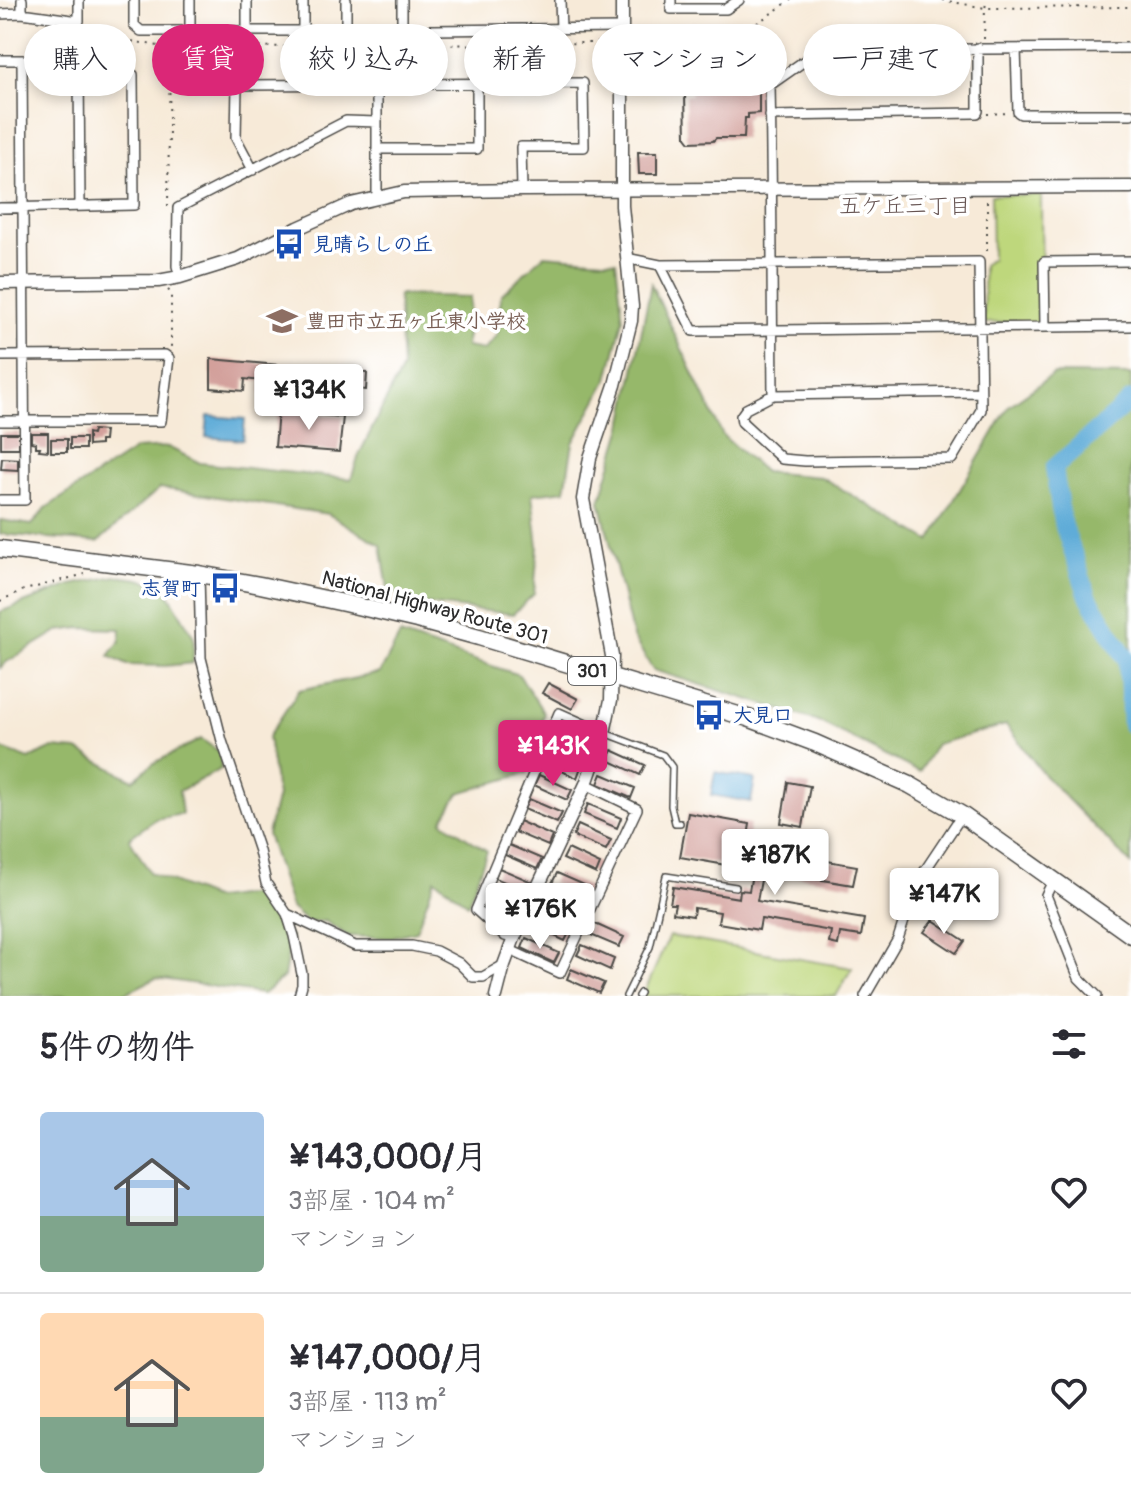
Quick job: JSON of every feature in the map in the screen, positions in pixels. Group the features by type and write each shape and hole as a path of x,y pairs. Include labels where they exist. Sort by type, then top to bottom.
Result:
{"highway":[{"name":"National Highway Route 301","path":"0,549 199,574 417,620 748,718 815,743 910,785 962,815 1131,935"}],"street":[{"path":"22,0 22,13"},
{"path":"0,14 22,13 79,21 79,0"},
{"path":"134,0 134,25 141,31 152,31"},
{"path":"190,0 190,24"},
{"path":"247,0 247,24"},
{"path":"264,31 303,31 303,0"},
{"path":"346,0 346,24"},
{"path":"402,0 402,24"},
{"path":"560,0 561,24"},
{"path":"622,0 622,24"},
{"path":"671,0 671,9 726,9 739,0"},
{"path":"770,116 977,113 981,48"},
{"path":"773,395 770,85 820,50 1131,48"},
{"path":"1016,49 1018,112 1021,114 1131,114"},
{"path":"0,60 22,60 25,500 0,500"},
{"path":"522,190 521,147 584,147 583,83 576,83"},
{"path":"253,170 236,138 237,85 280,85"},
{"path":"79,96 80,206"},
{"path":"0,208 134,205 133,96"},
{"path":"377,96 377,198"},
{"path":"377,149 477,149 477,96"},
{"path":"496,996 512,944 586,784 604,733 611,700 610,640 583,499 590,458 615,385 631,321 622,190 622,96"},
{"path":"180,277 177,266 178,208 346,121 377,122"},
{"path":"0,283 158,281 180,277 238,259 351,204 404,192 1131,187"},
{"path":"626,258 660,265 979,262 981,410 952,459 782,459 742,422 741,416 746,409 773,395 980,392"},
{"path":"1045,327 1044,262 1131,261"},
{"path":"660,265 693,331 1131,326"},
{"path":"0,356 165,355 169,358 161,421 0,421"},
{"path":"199,574 201,658 222,741 259,851 266,883 287,914 294,936 302,974 299,996"},
{"path":"586,784 637,809 560,973 512,944 476,910 559,713 604,733"},
{"path":"865,996 898,939 916,884 962,815"},
{"path":"1054,879 1046,895 1079,978 1097,996"},
{"path":"287,914 355,946 412,946 436,951 459,963 473,977 483,977 504,965"}],"lane":[{"path":"604,733 663,755 672,767 671,806 675,823 680,823"},
{"path":"626,996 650,947 666,876 736,887"}],"path":[{"path":"136,42 170,48 732,40 791,0"},
{"path":"942,0 985,8 1131,7"},
{"path":"981,48 987,0"},
{"path":"985,114 1018,112"},
{"path":"979,262 987,257 986,195"},
{"path":"0,601 21,591 81,576 91,570 94,561"}],"green space":[{"path":"991,195 1041,195 1042,322 984,323 983,265 992,259"},
{"path":"544,255 616,261 623,320 608,379 573,443 565,490 532,494 538,546 534,594 513,614 414,603 388,589 381,545 328,514 160,488 98,542 0,534 0,520 32,525 46,508 136,449 168,447 200,463 351,479 359,455 402,368 398,295 470,297 466,347 484,350 497,335 501,295"},
{"path":"651,284 723,436 764,472 821,477 930,541 1009,406 1054,374 1131,375 1131,864 1045,776 1006,725 936,744 919,772 818,721 653,670 633,637 600,501 623,426"},
{"path":"116,576 164,586 194,637 193,663 127,665 109,656 120,641 121,629 80,628 58,631 0,668 0,612 71,585"},
{"path":"400,635 519,675 544,713 527,773 459,793 442,821 487,851 468,904 435,879 416,931 388,938 348,936 325,921 308,923 291,908 267,834 277,796 268,737 299,690 380,673"},
{"path":"201,739 220,752 221,769 179,791 182,814 156,819 129,838 150,873 215,899 255,894 291,937 284,977 263,994 156,978 120,996 0,996 0,747 29,759 53,748 77,750 133,780 154,763"},
{"path":"669,936 852,968 836,996 643,996"}],"water":[{"path":"208,416 245,419 243,440 206,437"},
{"path":"715,772 755,779 751,802 711,795"}],"building":[{"path":"685,96 759,96 759,113 748,114 745,118 744,138 690,142 686,137"},
{"path":"638,152 657,152 657,174 639,174"},
{"path":"211,359 367,373 366,390 345,388 344,399 329,397 330,387 303,384 302,397 295,397 294,409 266,407 267,394 260,394 262,381 245,379 244,391 211,388"},
{"path":"278,411 343,417 339,452 275,447"},
{"path":"93,430 105,431 104,441 100,441 100,445 88,446 88,433 92,434"},
{"path":"1,433 19,433 19,448 1,448"},
{"path":"31,433 48,433 48,451 39,450 36,443 31,442"},
{"path":"70,438 85,438 85,449 70,449"},
{"path":"51,439 67,439 67,452 51,452"},
{"path":"2,458 18,459 18,470 1,469"},
{"path":"548,683 578,699 572,709 542,693"},
{"path":"559,730 592,744 587,754 555,740"},
{"path":"612,750 645,765 640,775 608,760"},
{"path":"549,753 581,767 577,778 544,763"},
{"path":"602,774 635,788 631,798 598,784"},
{"path":"539,775 572,790 567,800 534,785"},
{"path":"788,782 810,786 803,827 781,823"},
{"path":"529,799 562,813 557,823 524,809"},
{"path":"588,804 621,818 617,828 584,814"},
{"path":"688,813 750,824 743,868 680,857"},
{"path":"519,821 552,836 548,846 515,832"},
{"path":"578,825 611,840 606,850 573,836"},
{"path":"509,845 542,859 537,869 505,855"},
{"path":"750,848 857,866 853,885 763,870 757,901 864,919 861,936 840,933 838,945 829,943 831,931 761,919 759,930 718,923 720,912 694,908 693,916 673,913 675,904 670,904 673,887 739,898 740,890 749,891 753,868 746,867"},
{"path":"568,849 600,864 596,874 563,859"},
{"path":"499,868 532,882 528,892 495,878"},
{"path":"557,873 589,887 585,897 552,883"},
{"path":"546,894 579,909 575,919 542,904"},
{"path":"486,897 518,911 514,922 481,907"},
{"path":"537,916 570,931 565,941 533,926"},
{"path":"933,920 965,941 956,953 924,932"},
{"path":"591,922 624,937 619,947 586,933"},
{"path":"526,938 559,953 554,963 522,948"},
{"path":"582,945 614,959 610,970 577,955"},
{"path":"571,969 604,983 599,993 567,979"}],"waterway":[{"path":"1131,400 1054,468 1062,521 1088,596 1127,660 1131,725"}],"place":[{"name":"見晴らしの丘","path":"289,244"},
{"name":"豊田市立五ヶ丘東小学校","path":"282,321"},
{"name":"志賀町","path":"225,588"},
{"name":"大見口","path":"709,715"}],"district":[{"name":"五ケ丘三丁目","path":"905,205"}]}
